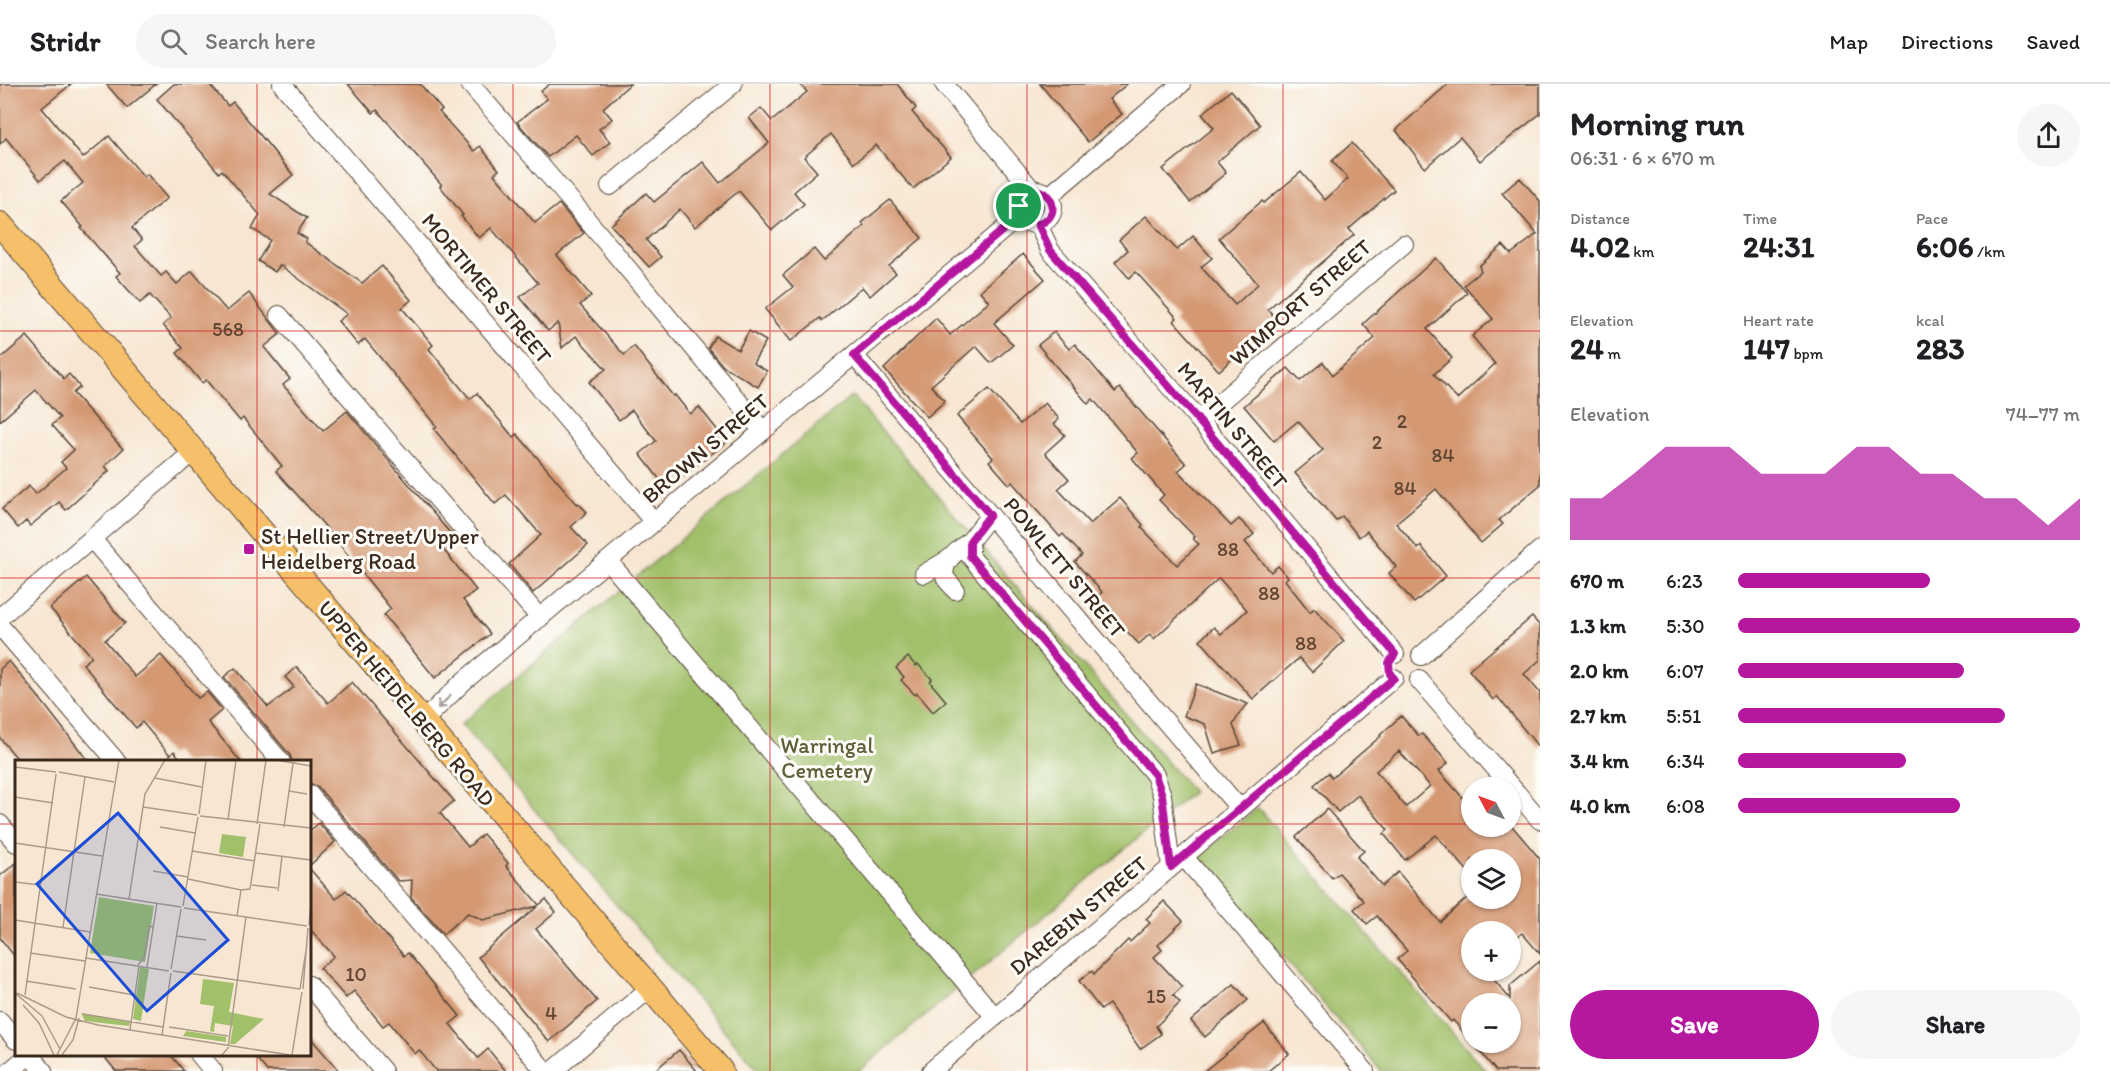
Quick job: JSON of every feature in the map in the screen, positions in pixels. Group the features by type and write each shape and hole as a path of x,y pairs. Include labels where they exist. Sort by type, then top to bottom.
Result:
{"main road":[{"name":"UPPER HEIDELBERG ROAD","path":"0,224 721,1071"}],"street":[{"name":"MORTIMER STREET","path":"282,84 654,522"},
{"path":"470,84 578,209 763,431"},
{"path":"610,186 733,84"},
{"path":"944,84 1041,193 1053,206 1048,220 1038,224 1028,222 1021,215 1019,206 1028,193 1041,193 1181,84"},
{"name":"BROWN STREET","path":"423,721 464,681 1021,215"},
{"name":"MARTIN STREET","path":"1038,224 1050,250 1198,420 1395,654"},
{"name":"WIMPORT STREET","path":"1198,420 1404,244"},
{"path":"279,315 540,618"},
{"name":"POWLETT STREET","path":"854,355 1240,809"},
{"path":"0,617 193,452"},
{"path":"924,574 949,559 970,541 990,515"},
{"path":"92,539 280,760"},
{"path":"970,541 970,556 1155,775 1162,795 1177,862 1354,1067"},
{"path":"1420,656 1540,550"},
{"path":"949,559 945,568 945,578 955,590"},
{"path":"609,562 995,1017"},
{"path":"0,626 115,760"},
{"path":"1411,649 1424,660 1424,676 1409,686 1398,683 1390,674 1389,663 1395,654 1400,650 1411,649"},
{"name":"DAREBIN STREET","path":"931,1071 1394,678"},
{"path":"1419,680 1540,820"},
{"path":"310,795 545,1071"},
{"path":"0,824 15,842"},
{"path":"310,986 383,1071"},
{"path":"553,1071 650,988"},
{"path":"0,1021 15,1039"},
{"path":"10,1071 28,1056"},
{"path":"30,1056 43,1071"},
{"path":"201,1056 213,1071"}],"green space":[{"name":"Warringal Cemetery","path":"852,396 1193,792 859,1071 759,1071 461,724"},
{"path":"1258,808 1461,1042 1461,1053 1470,1053 1486,1071 1381,1071 1198,857"}],"building":[{"path":"0,84 71,84 42,108 83,158 109,136 144,177 147,174 167,198 132,228 142,240 135,246 161,276 166,272 177,284 192,271 227,311 249,293 280,334 264,347 290,379 283,385 323,431 347,411 455,539 443,549 476,590 463,600 490,634 435,678 384,615 391,609 324,525 276,471 282,466 243,418 240,421 206,380 202,383 177,353 183,348 163,325 171,318 150,295 140,303 116,276 120,273 61,201 83,183 65,161 40,180 6,138 0,144"},
{"path":"106,84 156,84 127,108"},
{"path":"174,84 209,84 228,106 233,102 293,175 270,194 307,218 297,233 307,239 305,242 362,283 382,266 411,300 402,308 433,345 429,349 470,399 477,393 514,438 517,434 577,504 587,512 571,527 588,545 533,593 509,564 541,535 506,495 495,504 434,429 437,427 365,339 358,345 338,321 347,314 280,265 275,272 258,261 270,240 252,229 260,215 222,170 219,173 157,99"},
{"path":"348,84 420,84 442,110 439,112 474,151 480,146 499,170 494,174 535,223 559,204 584,233 557,255 591,296 580,305 624,355 634,346 690,414 699,407 727,442 667,489 640,454 656,441 632,410 619,420 589,382 606,369 576,336 562,348 558,323 548,331 520,297 538,283 491,228 479,238 440,186 442,185 377,110 373,113"},
{"path":"550,84 630,84 603,108 612,119 599,129 610,142 593,156 576,135 548,157 517,122 547,99 541,91"},
{"path":"800,84 897,84 916,108 912,112 951,157 913,189 876,145 854,163 831,134 804,157 817,172 794,192 804,204 772,230 739,191 695,227 680,209 646,240 661,257 649,267 611,225 646,193 654,202 703,162 720,183 769,143 749,118 761,108 772,121 807,92"},
{"path":"1040,84 1127,84 1109,99 1122,114 1088,142"},
{"path":"1448,84 1540,84 1540,114 1480,161 1460,137 1425,168 1396,130"},
{"path":"1231,90 1260,125 1217,162 1226,173 1190,202 1163,169 1214,128 1202,114"},
{"path":"1352,143 1394,190 1349,229 1354,235 1268,309 1276,319 1219,371 1174,321 1177,318 1136,272 1129,278 1115,262 1128,250 1119,240 1146,216 1177,250 1193,236 1212,258 1201,267 1235,305 1258,284 1219,238 1262,201 1264,203 1301,172 1325,200 1348,179 1332,161"},
{"path":"1520,178 1540,201 1540,485 1499,520 1503,524 1481,543 1436,489 1396,523 1418,549 1421,546 1446,576 1414,603 1389,573 1396,567 1367,531 1359,537 1342,516 1336,521 1295,473 1323,450 1298,421 1274,441 1244,406 1288,368 1300,381 1323,362 1333,375 1375,338 1363,324 1436,258 1467,293 1427,329 1452,358 1434,374 1457,399 1495,364 1472,336 1493,319 1464,285 1481,271 1479,266 1503,245 1511,254 1537,234 1502,193"},
{"path":"890,200 922,238 889,266 896,273 870,296 862,287 822,321 820,318 791,341 765,309 793,287 783,275 814,249 824,261 864,226 862,223"},
{"path":"1023,254 1045,279 994,323 1013,345 991,363 976,346 931,386 945,401 927,417 884,369 936,318 950,335 989,302 980,291"},
{"path":"749,331 766,341 753,363 767,371 758,387 723,366 708,348 715,336 738,350"},
{"path":"1054,332 1069,349 1075,344 1115,392 1120,388 1186,464 1178,471 1231,526 1239,519 1254,534 1245,542 1271,572 1278,566 1288,577 1285,580 1310,612 1314,608 1344,641 1312,672 1299,658 1253,699 1200,640 1214,627 1221,634 1247,610 1219,578 1154,639 1150,634 1139,644 1111,615 1107,619 1091,603 1102,592 1075,562 1082,555 1063,534 1060,537 1012,482 1009,484 989,461 993,458 957,416 989,389 1020,424 1045,403 1059,419 1054,424 1065,435 1045,453 1069,479 1058,489 1090,524 1120,498 1143,525 1141,527 1177,565 1199,544 1159,500 1164,495 1132,458 1138,453 1093,399 1088,404 1038,345"},
{"path":"27,336 64,379 69,374 80,387 73,393 123,449 105,466 109,471 66,510 59,502 30,526 26,521 18,528 2,509 29,486 36,494 66,468 61,462 74,450 52,425 60,418 36,390 0,421 0,359"},
{"path":"86,577 125,623 105,640 135,677 161,655 198,698 207,692 222,710 208,722 239,760 181,760 174,751 170,755 142,722 136,728 83,664 92,657 50,608"},
{"path":"1532,617 1540,626 1540,660 1524,674 1540,693 1540,749 1497,696 1493,700 1469,670"},
{"path":"908,657 932,679 930,682 946,701 933,712 917,693 915,695 901,680 904,677 896,668"},
{"path":"9,661 87,760 18,760 0,738 0,669"},
{"path":"297,667 328,703 352,682 454,801 440,813 468,847 483,834 539,905 546,899 556,912 536,929 597,1001 549,1042 478,957 538,906 483,920 468,913 443,934 411,897 412,880 398,881 318,787 310,783 310,760 291,760 290,755 224,677 235,668 268,707 294,687 285,677"},
{"path":"1196,684 1248,704 1233,725 1241,745 1214,753 1205,724 1184,716"},
{"path":"1401,716 1419,736 1422,734 1448,763 1439,771 1461,796 1461,837 1521,837 1540,859 1540,954 1521,934 1521,921 1461,921 1461,981 1495,981 1505,993 1461,993 1461,1029 1453,1020 1451,1022 1397,959 1407,951 1377,916 1367,924 1354,909 1364,901 1339,873 1332,878 1296,837 1327,809 1364,851 1357,857 1382,886 1398,872 1440,922 1461,903 1461,909 1521,909 1521,849 1461,849 1461,863 1436,835 1405,860 1384,834 1388,830 1358,795 1338,812 1314,785 1328,773 1332,778","holes":["1399,751 1430,786 1406,807 1376,771"]},
{"path":"319,823 335,842 310,865 310,830"},
{"path":"15,864 15,957 0,938 0,876"},
{"path":"310,869 336,899 346,890 404,956 408,953 460,1016 450,1024 478,1058 488,1049 506,1071 436,1071 419,1050 415,1054 389,1022 383,1026 354,991 346,998 320,968 334,956 310,929"},
{"path":"1164,901 1183,921 1158,945 1162,950 1154,957 1182,987 1173,995 1180,1003 1156,1026 1161,1034 1140,1049 1109,1004 1101,1010 1079,981 1092,971 1094,974 1128,940 1130,942 1150,923 1146,919"},
{"path":"1540,961 1540,1071 1496,1071 1481,1053 1521,1053 1521,993 1510,993 1510,986 1516,981 1521,981 1521,977"},
{"path":"1234,984 1248,1000 1205,1037 1191,1021"},
{"path":"1264,1023 1289,1054 1268,1071 1204,1071"},
{"path":"310,1037 339,1071 267,1071 255,1056 310,1056"},
{"path":"679,1050 697,1071 654,1071"},
{"path":"104,1056 172,1056 184,1071 116,1071"}],"place":[{"name":"St Hellier Street/Upper Heidelberg Road","path":"249,549"}],"route":[{"path":"1033,190 1049,196 1053,211 1048,220 1038,224 1050,250 1198,420 1395,654 1389,663 1390,674 1394,678 1171,867 1162,795 1152,770 970,556 970,541 990,515 854,355 1021,215 1019,206 1023,196 1033,190"}]}
